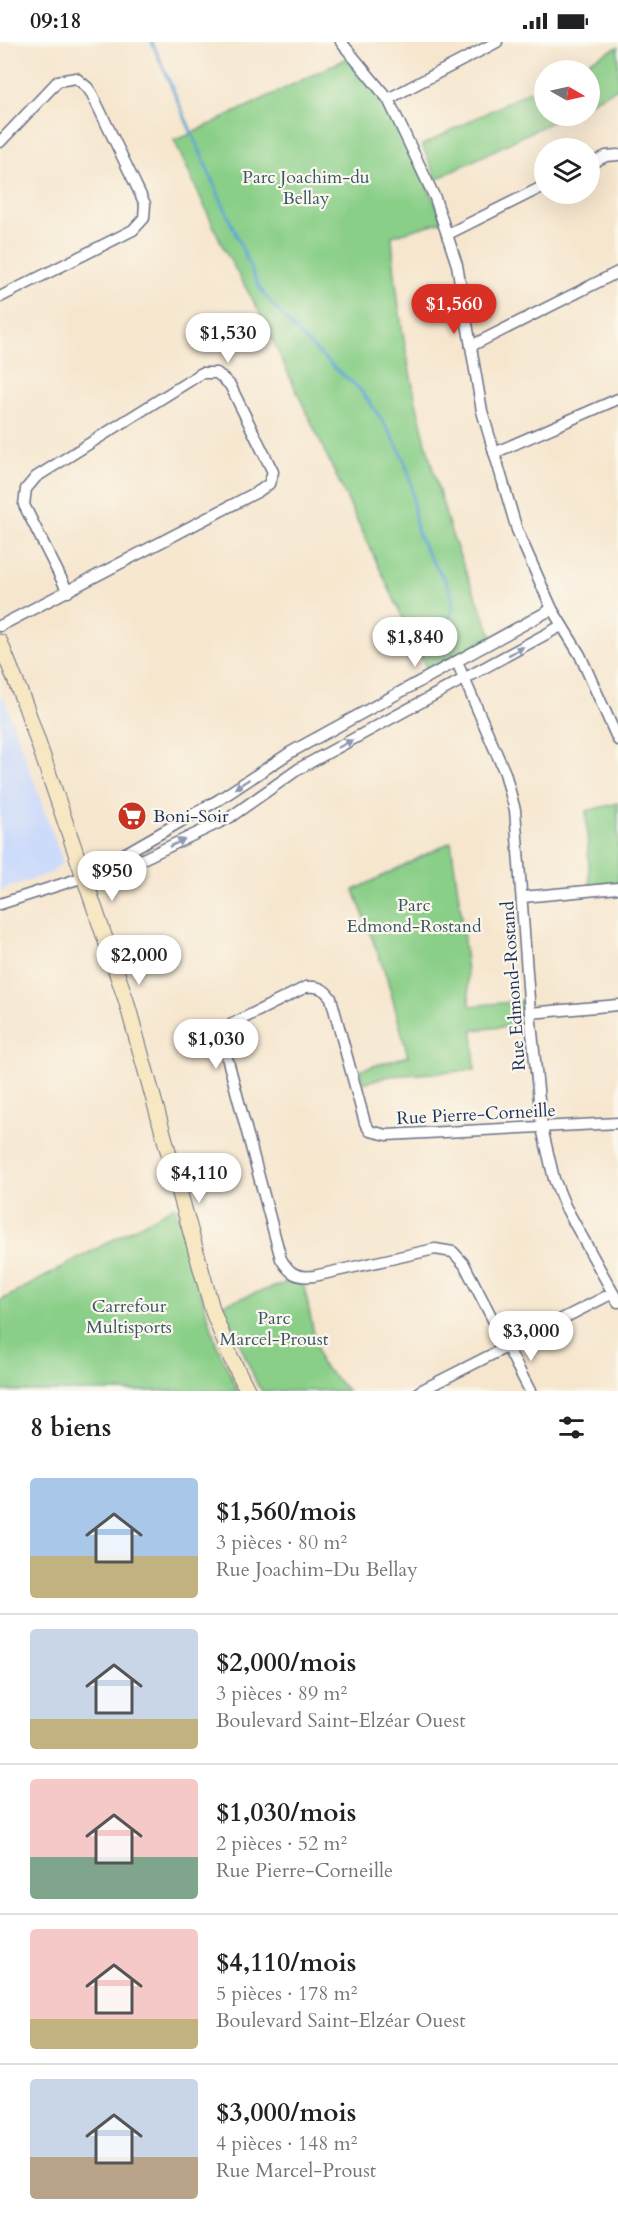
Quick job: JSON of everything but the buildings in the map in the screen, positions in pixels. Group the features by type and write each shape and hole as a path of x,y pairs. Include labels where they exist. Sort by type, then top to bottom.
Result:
{"street":[{"path":"340,42 388,99 421,165 448,234 457,265 482,411 517,530 552,609 580,655 618,740"},
{"path":"388,99 497,42"},
{"path":"0,142 58,81 76,78 92,94 145,204 144,218 134,230 0,297"},
{"path":"600,159 618,155"},
{"path":"448,234 534,191"},
{"path":"471,346 618,272"},
{"path":"0,626 68,592 269,484 273,472 230,385 217,373 201,373 36,477 26,489 24,505 68,592"},
{"path":"494,453 618,399"},
{"path":"0,904 84,877 220,799 291,752 552,609"},
{"path":"84,877 107,876 229,818 300,768 561,626"},
{"path":"0,642 26,707 126,1000 213,1312 231,1358 248,1391"},
{"name":"Rue Edmond-Rostand","path":"457,662 505,773 513,801 542,1128 554,1179 565,1206 616,1298"},
{"path":"523,897 618,888"},
{"name":"Rue Pierre-Corneille","path":"507,1346 464,1264 453,1252 435,1249 314,1276 296,1276 288,1271 281,1259 224,1046 224,1034 232,1024 306,987 316,986 325,990 331,998 365,1123 370,1131 387,1136 618,1123"},
{"path":"530,1013 618,1005"},
{"path":"420,1391 507,1346 616,1298"},
{"path":"507,1346 530,1391"}],"shaded area":[{"path":"3,696 63,862 53,872 0,890 0,698"}],"green space":[{"path":"618,47 618,88 600,97 600,60 591,60"},
{"name":"Parc Joachim-du Bellay","path":"352,56 388,99 443,221 392,236 399,307 412,380 438,488 458,552 494,641 430,676 259,311 225,251 174,140"},
{"path":"534,89 534,126 543,126 437,179 422,145"},
{"path":"618,803 618,888 590,889 586,811"},
{"name":"Parc Edmond-Rostand","path":"451,842 462,920 470,1006 521,1001 522,1025 473,1030 475,1070 390,1076 363,1083 359,1070 408,1056 387,978 354,890"},
{"name":"Carrefour Multisports","path":"175,1206 216,1343 238,1391 0,1391 0,1301"},
{"name":"Parc Marcel-Proust","path":"288,1279 304,1286 320,1363 348,1391 262,1391 257,1384 223,1304 283,1284"}],"waterway":[{"path":"152,42 259,287 296,330 361,391 383,421 400,450 411,483 418,534 451,593 450,616 444,630"}],"place":[{"name":"Boni-Soir","path":"132,816"}]}
